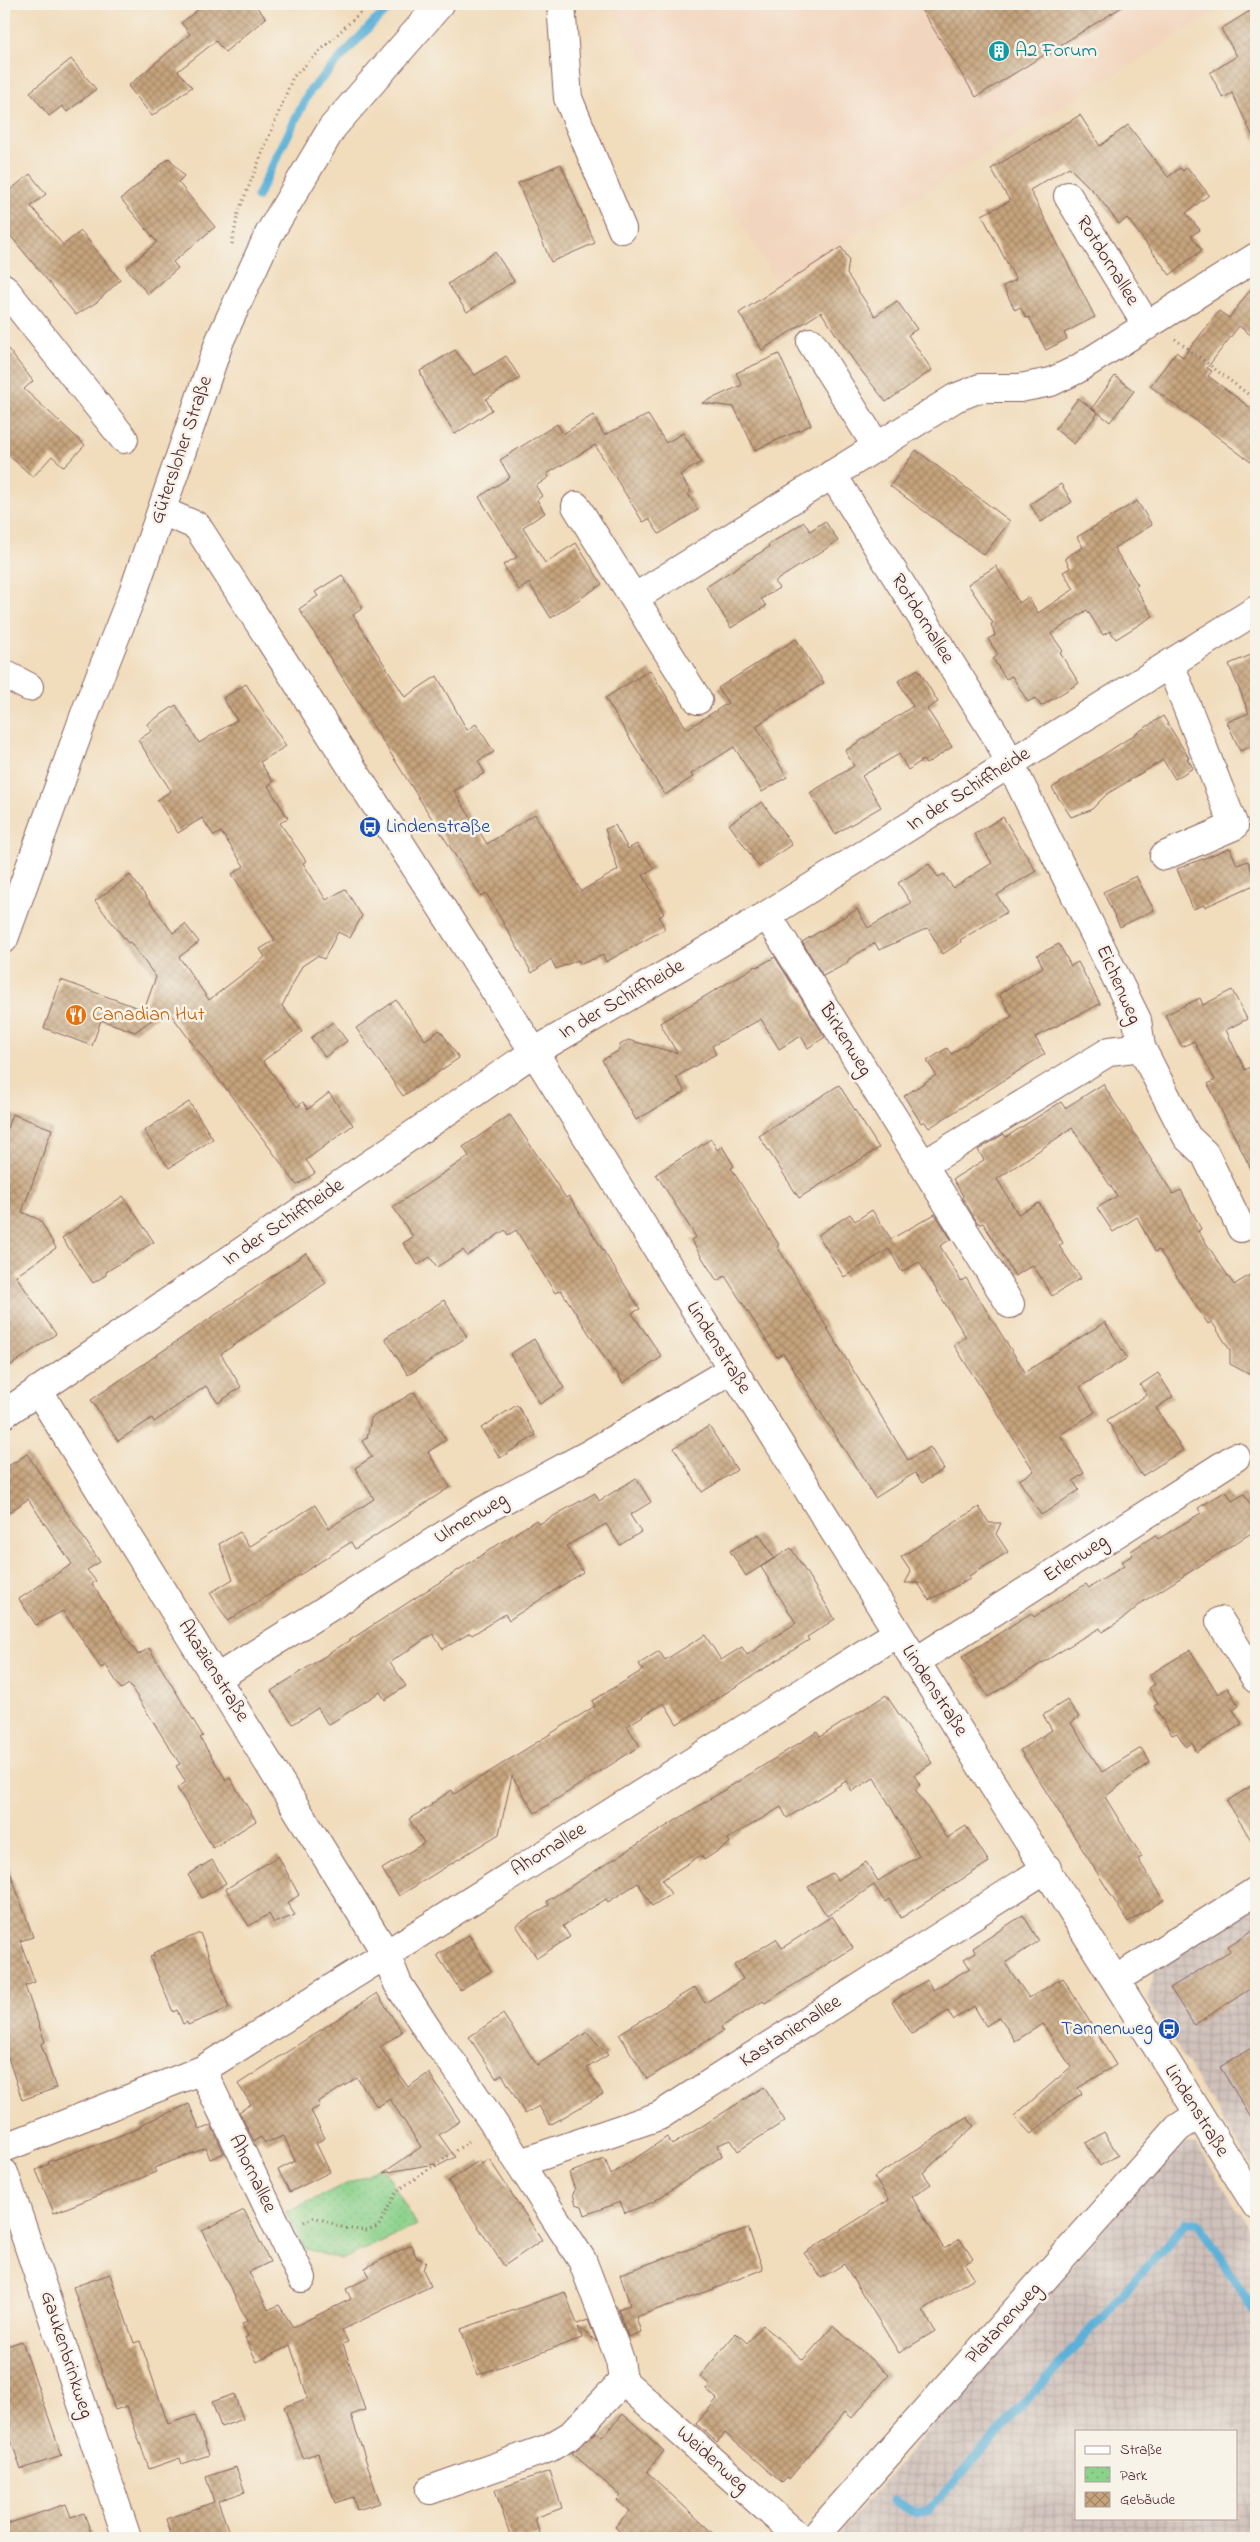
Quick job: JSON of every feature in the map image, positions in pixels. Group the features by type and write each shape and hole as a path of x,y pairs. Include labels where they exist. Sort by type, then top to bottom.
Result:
{"street":[{"name":"Gütersloher Straße","path":"4,939 86,711 134,590 220,340 270,234 332,128 440,4"},
{"path":"562,4 568,98 622,229"},
{"name":"Rotdornallee","path":"1068,196 1150,324"},
{"name":"Rotdornallee","path":"634,598 955,398 980,388 1020,388 1050,382 1076,370 1256,257"},
{"path":"4,288 124,439"},
{"path":"811,342 877,447"},
{"name":"Rotdornallee","path":"832,474 998,739 1010,765"},
{"path":"576,506 698,700"},
{"name":"Lindenstraße","path":"162,512 197,526 534,1052 731,1370 1047,1868 1198,2115 1256,2205"},
{"name":"In der Schiffheide","path":"4,1414 534,1052 767,915 1256,610"},
{"path":"1164,856 1234,826 1170,664"},
{"path":"4,674 29,687"},
{"name":"Eichenweg","path":"1010,765 1137,1020 1141,1047 1187,1137 1205,1154 1241,1228"},
{"name":"Birkenweg","path":"767,915 1010,1304"},
{"path":"924,1165 1110,1050 1141,1047"},
{"name":"Ulmenweg","path":"218,1678 481,1512 591,1453 731,1370"},
{"name":"Akazienstraße","path":"38,1390 218,1678 385,1952"},
{"name":"Erlenweg","path":"915,1662 1236,1457"},
{"path":"1220,1621 1256,1679"},
{"name":"Ahornallee","path":"4,2148 202,2070 385,1952 897,1633"},
{"name":"Kastanienallee","path":"520,2163 660,2116 1047,1868"},
{"path":"1115,1980 1256,1891"},
{"path":"385,1952 398,1984 435,2041 455,2066 494,2124 582,2260 620,2360 623,2381 571,2435 549,2448 430,2490"},
{"name":"Ahornallee","path":"202,2070 302,2278"},
{"name":"Platanenweg","path":"813,2538 1178,2128 1198,2115"},
{"name":"Gaukenbrinkweg","path":"4,2172 127,2538"},
{"name":"Weidenweg","path":"623,2381 800,2538"}],"path":[{"path":"1150,324 1256,400"},
{"path":"280,2233 314,2217 366,2231 378,2226 397,2191 494,2124"}],"shaded area":[{"path":"608,4 1229,4 778,282"},
{"path":"1256,1905 1256,2173 1147,2000 1155,1969"},
{"path":"1177,2144 1197,2145 1256,2239 1256,2538 835,2538"}],"green space":[{"path":"383,2167 417,2225 341,2260 304,2248 286,2212"}],"building":[{"path":"205,4 254,4 266,18 225,52 216,41 178,71 192,87 152,116 128,86 190,34 181,23"},
{"name":"A2 Forum","path":"918,4 1127,4 976,97"},
{"path":"1256,7 1256,143 1232,93 1223,98 1210,73 1237,56 1221,29"},
{"path":"71,59 96,89 67,112 62,106 49,116 30,92"},
{"path":"1080,115 1100,146 1128,125 1168,177 1180,168 1183,171 1187,167 1209,195 1186,213 1200,230 1191,236 1202,250 1170,275 1127,218 1119,224 1096,194 1069,167 1030,190 1095,317 1064,333 1067,339 1046,350 1029,317 1026,318 1020,307 1015,310 1003,286 1016,280 982,215 1010,201 991,169"},
{"path":"169,158 184,176 178,182 215,227 173,262 178,268 148,294 126,268 157,242 121,199"},
{"path":"561,164 595,243 551,262 518,183"},
{"path":"30,174 46,194 31,206 63,245 81,231 120,280 97,302 76,315 4,228 4,195"},
{"path":"841,247 849,259 847,274 875,316 897,301 917,329 908,335 932,370 886,402 856,364 821,312 762,350 739,313"},
{"path":"495,252 514,281 467,312 448,284"},
{"path":"1256,282 1256,339 1239,326 1207,368 1212,371 1208,376 1256,412 1256,466 1150,386 1176,352 1183,357 1219,311 1229,318"},
{"path":"4,344 33,381 24,389 85,445 64,467 52,456 33,477 4,451"},
{"path":"455,350 475,375 506,356 520,378 486,399 492,410 455,434 427,389 420,371"},
{"path":"779,354 811,425 755,450 734,407 702,403 742,385 736,373"},
{"path":"1115,376 1134,391 1110,422 1092,408"},
{"path":"1078,398 1098,413 1074,444 1055,429"},
{"path":"593,415 604,435 648,415 666,443 683,433 701,462 680,475 691,492 688,494 698,510 659,534 649,519 643,522 595,445 547,474 549,477 536,486 542,496 537,500 545,513 523,527 545,563 576,543 602,584 551,618 529,583 519,590 503,565 517,557 479,497 510,477 500,460 557,424 563,434"},
{"path":"916,450 1010,521 984,555 890,486"},
{"path":"1061,484 1072,502 1041,522 1030,504"},
{"path":"1137,501 1152,525 1114,548 1138,585 1135,587 1153,616 1116,639 1110,631 1103,635 1087,610 1051,634 1063,651 1060,653 1079,683 1041,706 1035,698 1028,702 1012,676 1006,679 993,659 998,655 988,639 995,635 991,624 993,623 968,584 996,566 1019,603 1028,597 1038,613 1074,589 1063,572 1070,568 1065,558 1083,547 1077,537"},
{"path":"825,521 838,541 774,582 779,588 761,599 766,606 731,628 706,587 804,522 810,531"},
{"path":"342,575 363,608 353,615 405,697 437,676 467,730 476,724 494,752 478,761 485,773 454,791 487,844 535,814 581,891 618,870 605,829 615,825 628,849 637,844 654,869 643,875 664,914 659,917 665,929 606,962 603,955 581,964 578,960 556,969 551,959 532,973 486,893 481,896 299,609 318,596 315,592"},
{"path":"796,639 824,683 756,726 787,777 762,792 734,747 691,774 693,777 665,795 605,698 650,670 687,729 728,703 718,688"},
{"path":"1256,653 1256,744 1240,751 1227,722 1249,713 1229,664"},
{"path":"918,669 938,702 927,709 952,747 926,764 923,760 908,770 899,754 862,776 881,807 835,834 810,793 854,766 845,751 913,706 898,681"},
{"path":"246,684 286,746 260,762 273,782 268,786 288,818 280,823 306,861 303,863 326,900 345,889 362,916 350,938 338,932 324,959 317,956 302,966 282,1006 302,1032 263,1061 297,1107 303,1102 308,1109 329,1093 353,1125 306,1160 315,1173 297,1185 167,1009 135,1032 101,1020 92,1046 44,1028 61,980 144,1010 156,977 130,942 128,943 95,901 130,875 173,933 185,924 199,942 179,957 209,1000 265,957 260,949 275,940 232,874 244,866 221,832 214,836 202,818 178,833 157,800 171,791 138,740 152,731 147,724 176,705 199,743 237,720 223,698"},
{"path":"1163,716 1189,758 1187,758 1193,768 1175,779 1163,760 1107,794 1091,810 1071,817 1052,788"},
{"path":"762,802 792,845 759,867 729,824"},
{"path":"1003,817 1036,871 997,895 1007,912 960,940 961,942 943,954 928,928 879,950 875,943 849,959 846,964 823,976 802,942 857,909 868,928 911,903 898,883 929,864 938,877 944,874 953,888 992,863 974,834"},
{"path":"1230,848 1237,865 1248,861 1256,884 1205,907 1204,905 1193,909 1177,869"},
{"path":"1136,876 1154,910 1120,927 1103,892"},
{"path":"1059,944 1071,966 1078,962 1100,1004 1035,1037 1045,1054 929,1128 924,1121 921,1123 904,1096 936,1075 927,1061 947,1048 951,1054 1012,1016 999,994 1043,967 1037,955"},
{"path":"775,957 825,1037 808,1048 801,1036 779,1049 761,1019 712,1046 716,1054 676,1077 685,1092 636,1120 602,1060 618,1051 620,1045 628,1040 677,1053 660,1023 756,966"},
{"path":"1232,990 1247,1019 1226,1030 1245,1070 1256,1064 1256,1179 1208,1084 1215,1080 1194,1041 1182,1047 1165,1015 1200,998 1203,1005"},
{"path":"396,1000 425,1040 440,1030 459,1058 403,1096 356,1028"},
{"path":"333,1022 347,1041 325,1057 311,1038"},
{"path":"1103,1084 1173,1194 1181,1190 1201,1229 1198,1231 1234,1285 1256,1271 1256,1378 1230,1364 1230,1350 1212,1322 1208,1324 1159,1250 1155,1252 1137,1217 1113,1232 1097,1208 1117,1196 1072,1128 997,1179 1018,1214 1039,1203 1063,1243 1059,1246 1081,1278 1052,1296 1033,1265 1015,1276 983,1223 977,1222 962,1197 953,1179 984,1160 978,1150 1004,1134 1006,1137 1061,1102 1065,1108"},
{"path":"839,1085 879,1148 799,1198 759,1136"},
{"path":"189,1102 213,1139 169,1168 144,1131"},
{"path":"12,1114 52,1129 22,1212 40,1220 56,1248 16,1276 56,1334 4,1370 4,1136"},
{"path":"510,1115 566,1198 569,1196 640,1309 632,1313 662,1357 623,1383 615,1370 613,1371 561,1290 555,1293 516,1230 508,1235 505,1230 467,1256 463,1250 437,1267 430,1257 418,1265 403,1243 413,1237 393,1207 469,1156 463,1147"},
{"path":"711,1139 717,1150 722,1146 734,1166 731,1168 779,1245 777,1246 908,1460 930,1447 944,1469 922,1483 915,1473 875,1498 783,1353 777,1357 725,1276 717,1281 691,1240 696,1237 656,1174"},
{"path":"123,1196 154,1242 106,1272 106,1275 93,1283 62,1238"},
{"path":"872,1210 891,1239 935,1214 951,1239 940,1246 961,1281 966,1278 1025,1372 1105,1322 1127,1358 1080,1387 1095,1412 1060,1435 1084,1473 1073,1481 1079,1490 1041,1515 1019,1480 1034,1471 954,1345 966,1337 919,1262 902,1272 889,1249 844,1277 818,1235 850,1214 855,1221"},
{"path":"306,1253 326,1283 221,1354 241,1387 218,1403 206,1386 154,1422 152,1418 118,1441 91,1400"},
{"path":"444,1300 467,1337 408,1375 385,1338"},
{"path":"534,1339 564,1388 540,1404 510,1354"},
{"path":"1158,1373 1173,1397 1156,1408 1183,1450 1142,1476 1107,1420 1147,1395 1140,1385"},
{"path":"414,1392 446,1440 428,1452 450,1487 355,1549 351,1542 228,1621 210,1593 233,1579 219,1544 240,1532 249,1547 315,1505 329,1528 374,1499 355,1468 372,1457 362,1441 367,1438 371,1418"},
{"path":"517,1405 536,1435 500,1458 481,1428"},
{"path":"709,1426 737,1470 702,1492 674,1448"},
{"path":"27,1454 100,1562 87,1570 96,1581 92,1584 138,1655 149,1648 203,1736 200,1738 226,1780 230,1778 256,1821 213,1848 177,1788 186,1782 176,1766 180,1764 129,1684 121,1689 106,1665 101,1668 63,1611 36,1625 19,1599 72,1564 28,1499 4,1516 4,1469"},
{"path":"636,1478 651,1502 630,1515 641,1532 620,1545 606,1524 566,1546 583,1572 509,1620 505,1614 472,1635 470,1633 443,1649 433,1634 390,1662 406,1686 385,1700 380,1692 328,1725 318,1708 293,1724 271,1691 536,1520 539,1524 595,1493 599,1501"},
{"path":"1226,1491 1232,1501 1244,1494 1256,1514 1256,1530 1144,1601 1123,1619 1102,1632 1100,1628 1082,1638 988,1697 962,1657 1031,1613 1034,1617 1086,1584 1089,1588 1124,1566 1121,1562 1133,1555 1131,1551 1155,1535 1158,1539 1201,1513 1198,1508"},
{"path":"979,1507 989,1523 1001,1523 996,1534 1008,1552 969,1576 970,1579 929,1600 918,1583 905,1583 911,1572 901,1557"},
{"path":"759,1534 774,1558 746,1576 730,1551"},
{"path":"791,1548 835,1619 807,1637 809,1640 677,1724 664,1703 627,1726 640,1746 535,1813 512,1776 499,1834 399,1896 382,1869 424,1843 409,1819 452,1790 454,1794 595,1706 592,1701 643,1670 639,1664 659,1651 665,1660 705,1635 721,1660 742,1647 747,1655 796,1623 761,1567"},
{"path":"1190,1650 1218,1694 1228,1688 1239,1706 1233,1710 1242,1724 1197,1752 1192,1743 1186,1747 1177,1733 1172,1735 1154,1706 1158,1703 1149,1688 1155,1684 1149,1675"},
{"path":"886,1695 932,1763 914,1775 920,1785 915,1789 947,1838 966,1826 989,1862 901,1918 889,1899 885,1902 874,1885 827,1916 808,1887 832,1873 837,1880 866,1862 878,1881 919,1856 874,1778 852,1791 846,1781 787,1818 781,1807 728,1839 730,1843 704,1860 701,1855 662,1880 671,1894 652,1906 638,1883 608,1902 606,1899 563,1926 570,1937 537,1958 516,1925 549,1905 547,1901 817,1732 820,1737"},
{"path":"1067,1700 1079,1717 1071,1723 1102,1772 1141,1748 1150,1762 1105,1797 1142,1857 1138,1859 1164,1900 1128,1922 1020,1750 1052,1730 1043,1715"},
{"path":"1256,1783 1256,1848 1227,1801"},
{"path":"278,1856 299,1895 287,1903 295,1915 274,1923 269,1914 249,1926 226,1889"},
{"path":"212,1860 226,1883 202,1898 188,1875"},
{"path":"7,1863 33,1937 20,1941 35,1982 25,1986 45,2042 41,2044 56,2088 22,2100 4,2045 4,1864"},
{"path":"1023,1915 1039,1941 1005,1963 1029,1998 1063,1978 1116,2065 1078,2088 1082,2094 1067,2103 1031,2134 1014,2116 1071,2067 1043,2024 1015,2041 1000,2017 986,2026 974,2006 953,2020 948,2011 912,2034 892,2002 927,1980 933,1990 970,1968 964,1959 976,1952 973,1948"},
{"path":"832,1916 853,1948 765,2003 763,2001 721,2027 723,2031 647,2079 619,2034 695,1987 705,2003 743,1979 734,1965 776,1939 782,1948"},
{"path":"1256,1928 1256,1985 1194,2025 1170,1988 1230,1951 1228,1946"},
{"path":"200,1933 229,2008 188,2025 187,2022 183,2024 177,2010 173,2012 150,1957 154,1956 153,1953"},
{"path":"469,1935 491,1971 460,1990 437,1955"},
{"path":"377,1993 402,2032 380,2047 408,2087 429,2073 460,2121 439,2135 455,2157 436,2167 434,2164 383,2173 421,2147 390,2099 377,2107 357,2078 318,2102 320,2106 311,2111 325,2138 316,2143 330,2172 290,2192 278,2170 295,2161 284,2136 265,2143 261,2137 254,2141 239,2112 251,2104 238,2084"},
{"path":"503,2014 537,2065 587,2032 608,2055 587,2068 603,2094 550,2125 539,2106 525,2114 502,2074 496,2078 469,2037"},
{"path":"1256,2045 1256,2126 1220,2067"},
{"path":"764,2087 785,2121 738,2151 731,2140 718,2145 722,2156 653,2202 625,2213 620,2202 585,2215 582,2206 576,2204 573,2194 575,2190 569,2173 605,2159 611,2175 667,2137 672,2145"},
{"path":"189,2104 200,2130 211,2125 224,2153 210,2159 206,2148 154,2168 156,2172 54,2213 36,2170 49,2164 48,2162 140,2128 142,2124"},
{"path":"967,2117 974,2126 923,2173 931,2184 912,2197 944,2249 960,2239 973,2259 965,2264 974,2278 923,2310 935,2331 899,2353 844,2264 821,2278 804,2253 889,2200 874,2177"},
{"path":"1104,2132 1118,2155 1100,2166 1086,2143"},
{"path":"489,2159 542,2240 504,2266 448,2181 480,2160 482,2164"},
{"path":"244,2210 270,2262 249,2272 268,2310 279,2305 293,2327 351,2299 346,2289 370,2277 365,2268 411,2245 417,2258 426,2261 423,2270 431,2286 342,2330 348,2342 343,2344 365,2410 351,2415 380,2503 357,2510 353,2497 335,2503 318,2453 303,2458 284,2407 308,2398 290,2345 257,2362 245,2338 248,2336 242,2324 247,2321 202,2231"},
{"path":"748,2228 763,2269 636,2317 641,2332 628,2337 618,2309 630,2305 620,2274"},
{"path":"110,2274 134,2343 140,2341 168,2424 195,2415 209,2455 182,2464 180,2458 149,2469 127,2406 115,2410 73,2287"},
{"path":"565,2292 577,2324 588,2320 597,2342 578,2327 582,2338 477,2375 461,2329"},
{"path":"763,2325 803,2360 833,2326 889,2375 852,2418 845,2412 789,2479 787,2478 782,2483 725,2433 717,2442 696,2424 717,2399 706,2389 710,2385 700,2376 736,2333 747,2343"},
{"path":"22,2341 62,2456 21,2469 4,2420 4,2347"},
{"path":"234,2394 243,2419 221,2427 212,2402"},
{"path":"623,2414 664,2451 647,2472 718,2538 626,2538 615,2527 629,2511 617,2500 621,2496 572,2453 596,2432 602,2437"},
{"path":"236,2467 245,2492 218,2501 231,2538 172,2538 166,2519 214,2502 206,2477"},
{"path":"550,2471 562,2508 535,2518 540,2534 528,2538 511,2538 495,2490"},
{"path":"66,2504 71,2517 84,2513 93,2538 4,2538 4,2525"}],"waterway":[{"path":"257,197 309,92 373,23 394,4"},
{"path":"895,2500 916,2513 929,2510 1186,2223 1199,2223 1256,2314"}],"place":[{"name":"A2 Forum","path":"999,51"},
{"name":"Lindenstraße","path":"370,827"},
{"name":"Canadian Hut","path":"76,1015"},
{"name":"Tannenweg","path":"1169,2029"}]}
